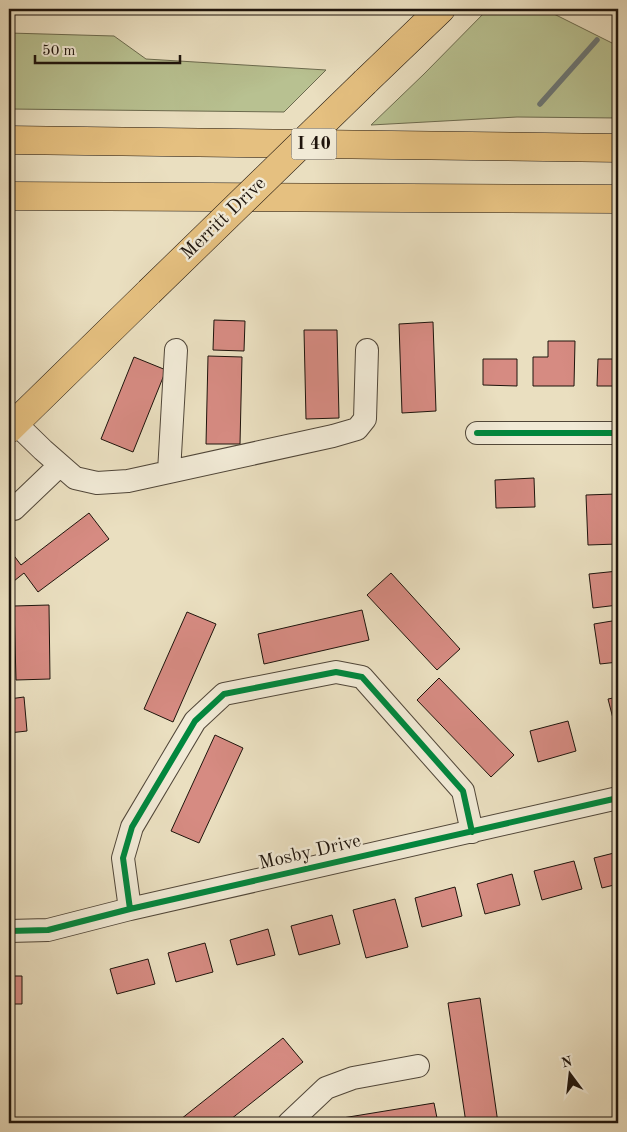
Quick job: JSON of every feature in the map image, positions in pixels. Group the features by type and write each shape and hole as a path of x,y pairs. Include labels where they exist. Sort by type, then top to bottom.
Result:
{"main road":[{"name":"Merritt Drive","path":"11,423 441,9"},
{"name":"I 40","path":"9,140 618,148"},
{"path":"9,196 618,200"}],"street":[{"path":"169,472 176,350"},
{"path":"11,423 75,478 97,483 128,481 358,429 364,418 367,350"},
{"path":"477,433 618,433"},
{"path":"14,509 60,465"},
{"path":"130,909 123,858 132,828 195,720 224,694 336,672 362,677 463,791 472,832"},
{"name":"Mosby Drive","path":"9,931 48,930 130,909 618,798"},
{"path":"289,1123 326,1088 353,1078 418,1066"}],"green space":[{"path":"488,9 544,9 618,46 618,118 517,117 371,125"},
{"path":"9,33 114,36 146,59 326,70 284,112 9,109"}],"building":[{"path":"214,320 245,321 244,351 213,350"},
{"path":"433,322 436,411 402,413 399,324"},
{"path":"304,330 337,330 339,418 306,419"},
{"path":"548,341 575,341 574,386 533,386 533,357 548,357"},
{"path":"208,356 242,357 240,444 206,444"},
{"path":"134,357 166,370 133,452 101,439"},
{"path":"483,359 517,359 517,386 483,385"},
{"path":"598,359 618,359 618,386 597,386"},
{"path":"534,478 535,507 496,508 495,480"},
{"path":"616,494 618,544 588,545 586,495"},
{"path":"89,513 109,539 38,592 24,573 9,585 9,549 21,565"},
{"path":"618,571 618,605 593,608 589,574"},
{"path":"391,573 460,649 437,670 367,595"},
{"path":"49,605 50,679 16,680 14,606"},
{"path":"362,610 369,640 264,664 258,634"},
{"path":"187,612 216,624 173,722 144,709"},
{"path":"618,620 618,662 600,664 594,624"},
{"path":"439,678 514,755 491,777 417,700"},
{"path":"24,697 27,731 9,733 9,699"},
{"path":"618,697 618,738 608,699"},
{"path":"568,721 576,751 538,762 530,731"},
{"path":"215,735 243,748 199,843 171,831"},
{"path":"618,852 618,884 602,888 594,858"},
{"path":"574,861 582,889 542,900 534,871"},
{"path":"512,874 520,905 485,914 477,884"},
{"path":"455,887 462,916 422,927 415,898"},
{"path":"395,899 408,947 366,958 353,910"},
{"path":"332,915 340,944 299,955 291,926"},
{"path":"268,929 275,955 237,965 230,940"},
{"path":"205,943 213,972 176,982 168,953"},
{"path":"148,959 155,984 117,994 110,969"},
{"path":"9,976 22,976 22,1004 9,1004"},
{"path":"480,998 498,1123 466,1123 448,1003"},
{"path":"283,1038 303,1062 226,1123 185,1123 181,1119"},
{"path":"434,1103 438,1123 312,1123"}],"waterway":[{"path":"540,104 597,40"}],"cycle path":[{"path":"477,433 618,433"},
{"path":"130,909 123,858 132,827 195,721 224,694 336,672 362,677 463,791 472,832"},
{"path":"9,931 48,930 130,909 618,798"}]}
